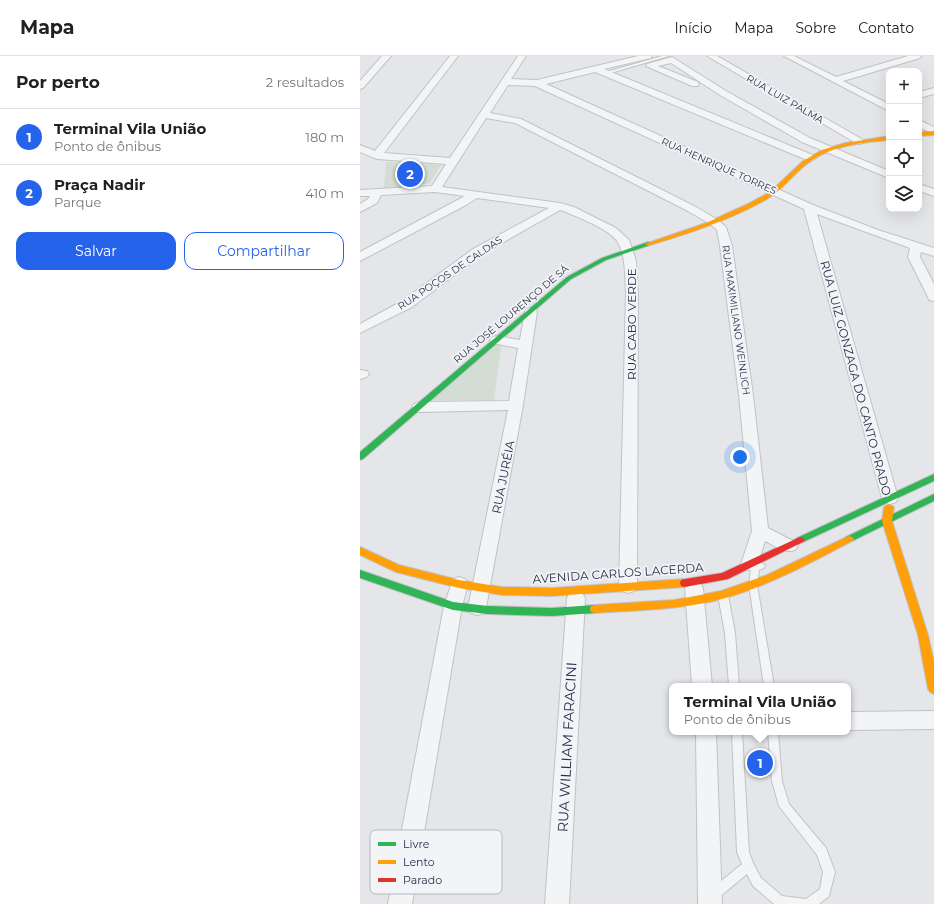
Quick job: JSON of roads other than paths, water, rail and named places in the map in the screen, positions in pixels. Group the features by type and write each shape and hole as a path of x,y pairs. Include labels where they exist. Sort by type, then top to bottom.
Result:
{"street":[{"path":"360,86 387,56"},
{"path":"377,156 454,56"},
{"path":"435,189 485,115 522,56"},
{"path":"537,83 601,71 648,56"},
{"name":"RUA LUIZ PALMA","path":"711,56 860,141"},
{"path":"788,56 886,105"},
{"path":"836,80 917,56"},
{"path":"723,93 699,86 650,66 668,58 723,93 806,140 886,174"},
{"path":"601,71 811,158"},
{"name":"RUA HENRIQUE TORRES","path":"506,82 537,83 809,207 874,232 934,252"},
{"path":"922,94 934,91"},
{"name":"RUA MAXIMILIANO WEINLICH","path":"485,115 518,121 692,209 714,222 722,229 726,246 746,395 760,531 750,564"},
{"path":"922,125 934,132"},
{"path":"922,134 934,132"},
{"name":"RUA JOSÉ LOURENÇO DE SÁ","path":"360,456 531,312 569,278 585,267 626,250 714,222 774,192 811,158 830,149 860,141 886,138"},
{"path":"361,149 389,139"},
{"path":"361,149 377,156 454,161"},
{"path":"922,188 934,193"},
{"name":"RUA CABO VERDE","path":"360,193 435,189 560,206 584,215 612,230 623,240 630,260 632,292 628,586"},
{"path":"360,209 373,201 377,192"},
{"path":"360,257 455,207 474,195"},
{"name":"RUA POÇOS DE CALDAS","path":"360,329 407,304 477,252 507,234 560,206"},
{"name":"RUA LUIZ GONZAGA DO CANTO PRADO","path":"809,207 890,498 887,521 929,632 934,689"},
{"path":"916,246 914,257 921,268 934,298"},
{"path":"921,268 934,257"},
{"name":"RUA JURÉIA","path":"477,608 516,406 531,312"},
{"path":"497,340 526,345"},
{"path":"419,407 516,406"},
{"name":"AVENIDA CARLOS LACERDA","path":"360,551 396,568 459,584 510,591 552,592 693,582 724,576 934,477"},
{"path":"360,574 453,606 477,608 552,612 696,601 723,595 753,585 934,497"},
{"path":"760,531 789,546"},
{"path":"693,582 696,601 702,683"},
{"path":"413,830 453,606 459,584"},
{"name":"RUA WILLIAM FARACINI","path":"557,904 577,590"},
{"path":"851,721 934,720"},
{"path":"706,735 710,901"},
{"path":"400,904 402,894"}],"lane":[{"path":"601,71 668,58"},
{"path":"769,683 753,585 755,568 819,537 826,529"},
{"path":"723,595 730,633 734,683"},
{"path":"737,735 743,852 748,866 757,882 779,901 805,904"},
{"path":"773,735 777,781 784,806 822,852 829,872 825,892 809,904"},
{"path":"710,901 748,866"}],"place":[{"name":"Praça Nadir","path":"410,174"},
{"name":"Terminal Vila União","path":"760,763"}]}
